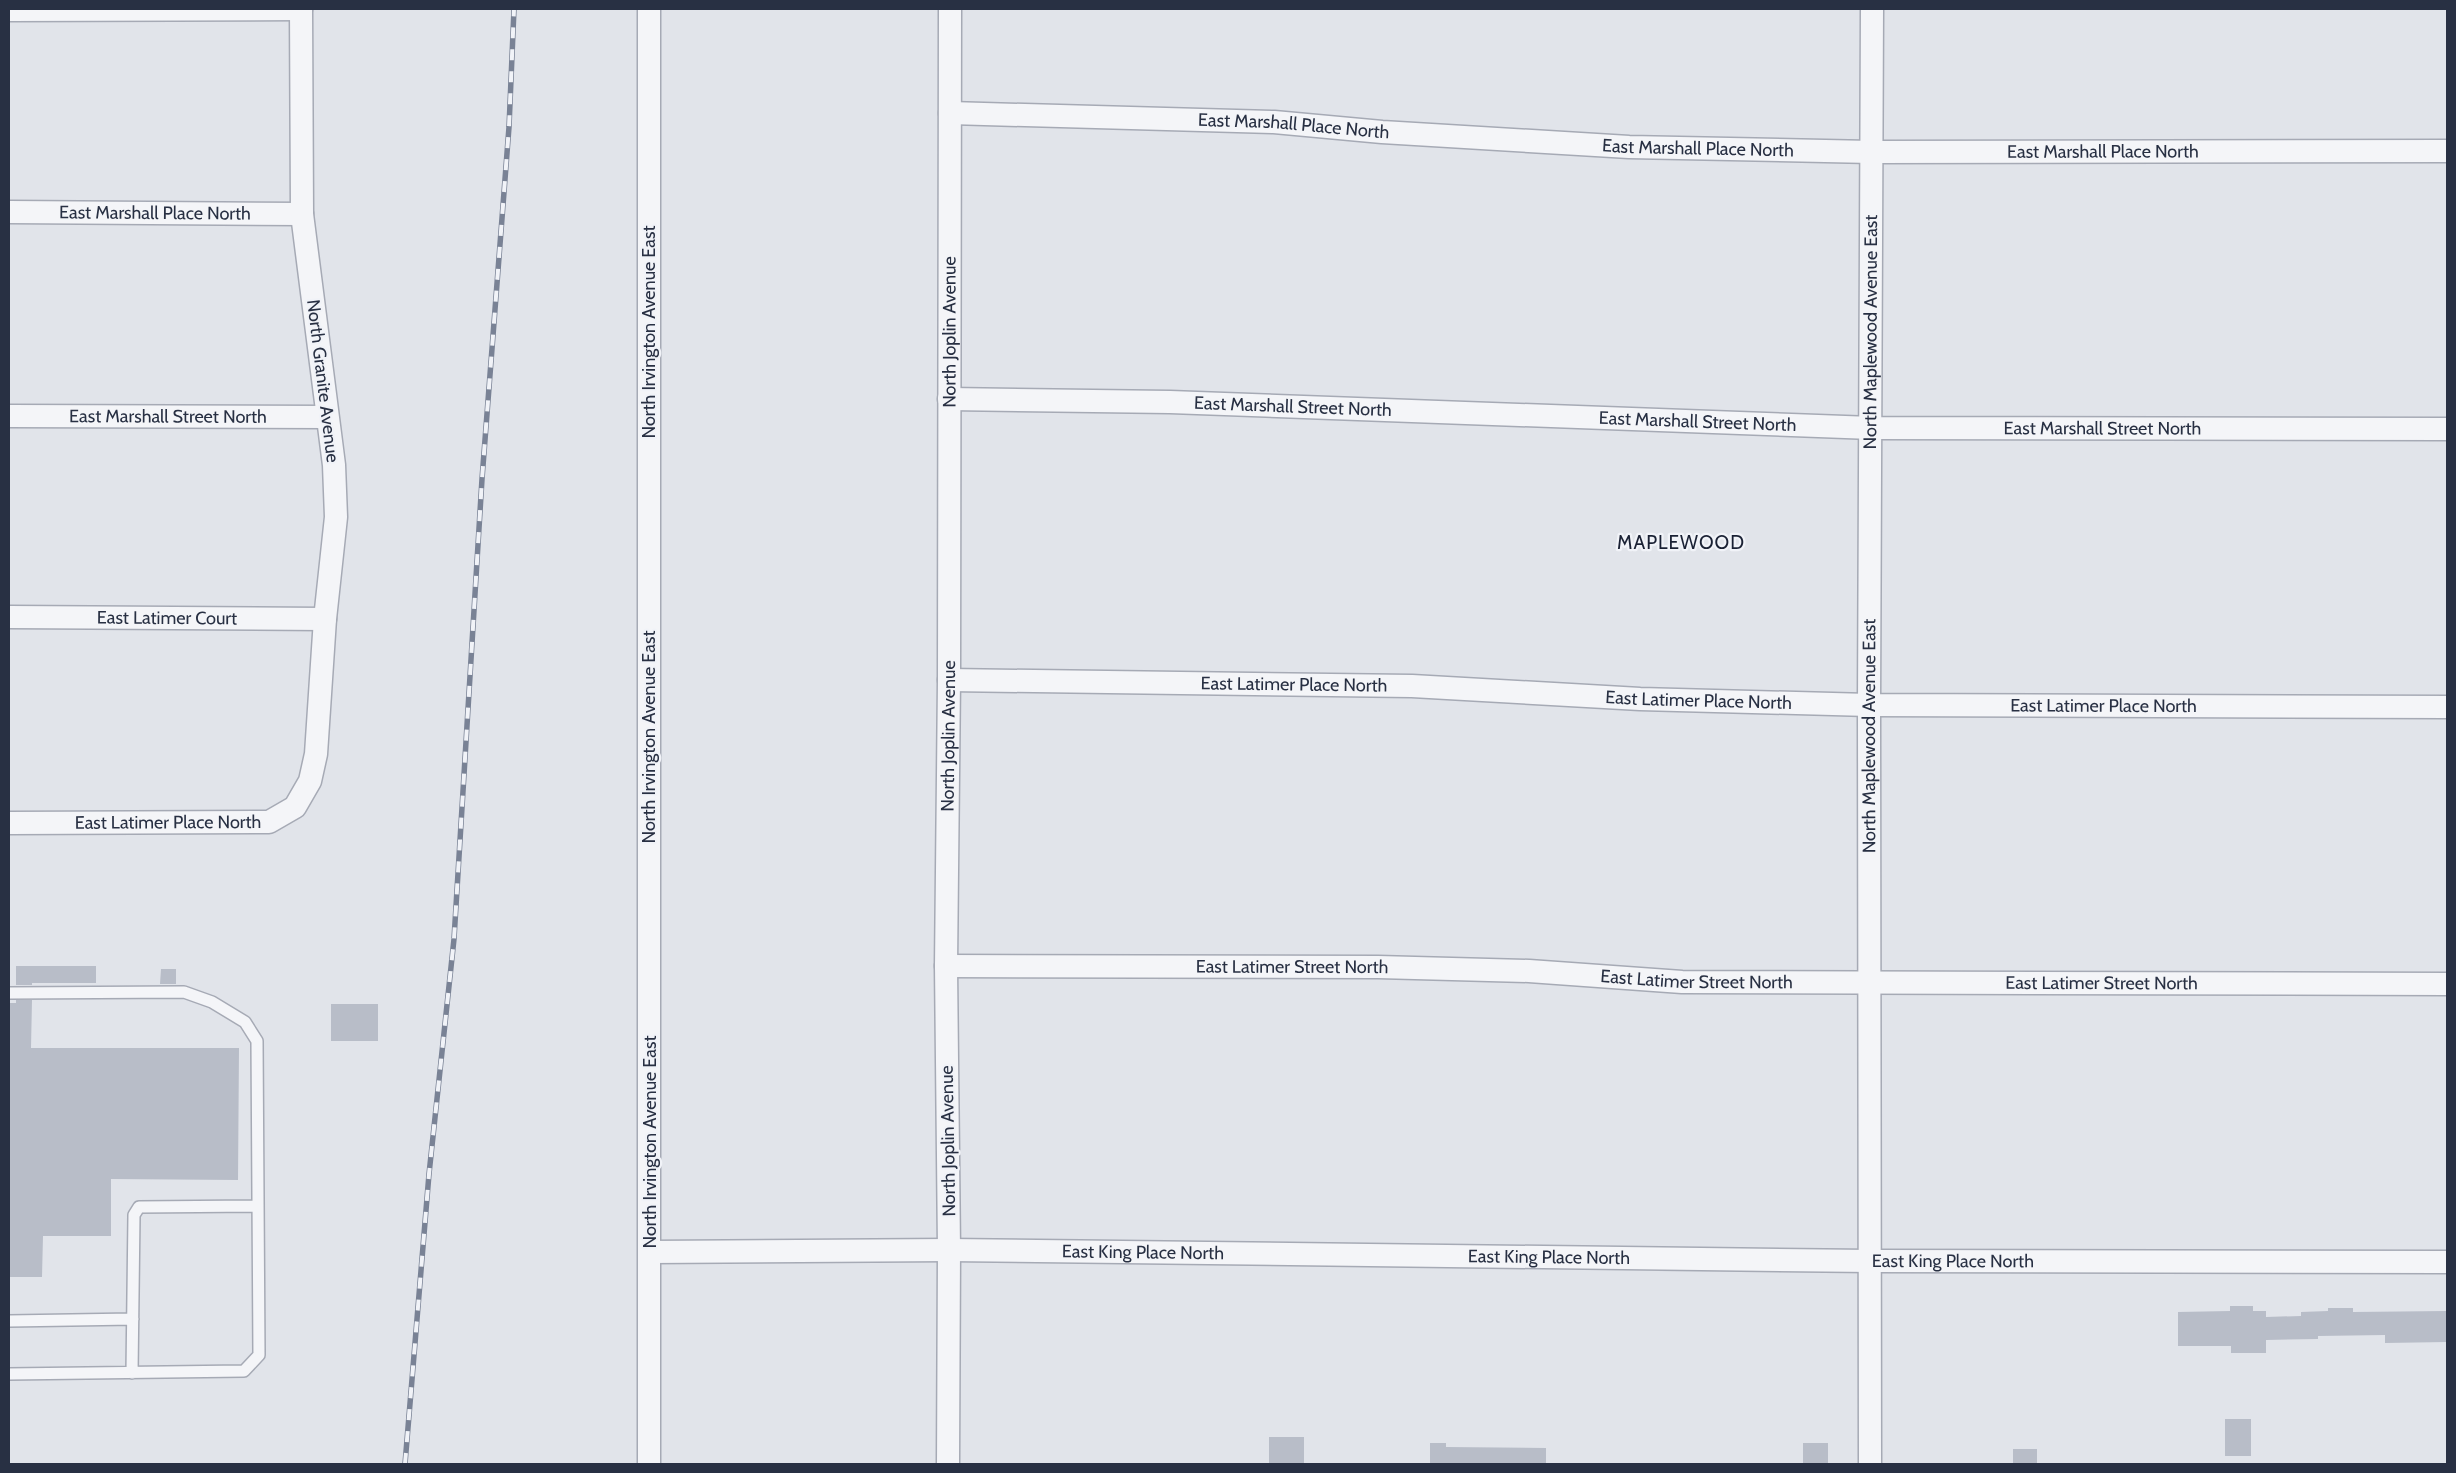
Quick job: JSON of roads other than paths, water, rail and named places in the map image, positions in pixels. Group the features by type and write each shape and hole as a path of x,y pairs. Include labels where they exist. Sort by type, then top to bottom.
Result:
{"street":[{"path":"9,10 301,9"},
{"name":"North Granite Avenue","path":"301,9 302,214 334,465 336,517 325,619 316,754"},
{"name":"North Irvington Avenue East","path":"648,9 651,1252 649,1464"},
{"name":"North Joplin Avenue","path":"948,1464 949,1250 946,966 949,680 950,9"},
{"name":"North Maplewood Avenue East","path":"1870,1464 1869,705 1872,428 1872,9"},
{"name":"East Marshall Place North","path":"950,113 1274,122 1382,132 1628,147 1872,152 2447,151"},
{"name":"East Marshall Place North","path":"9,212 302,214"},
{"name":"East Marshall Street North","path":"949,399 1170,402 1872,428 2447,429"},
{"name":"East Marshall Street North","path":"9,416 327,417"},
{"name":"East Latimer Court","path":"9,617 325,619"},
{"name":"East Latimer Place North","path":"949,680 1412,686 1640,699 1869,705 2447,707"},
{"name":"East Latimer Place North","path":"9,822 269,822 295,807 310,781 316,754"},
{"name":"East Latimer Street North","path":"946,966 1378,967 1529,971 1682,982 2447,984"},
{"name":"East King Place North","path":"651,1252 949,1250 1871,1261 2447,1262"}],"lane":[{"path":"9,994 184,992 212,1002 245,1022 257,1041 259,1355 244,1371 9,1374"},
{"path":"132,1372 134,1215 139,1207 258,1206"},
{"path":"9,1320 133,1319"}],"railway":[{"path":"405,1464 429,1174 454,939 482,479 509,127 514,9"}],"district":[{"name":"MAPLEWOOD","path":"1681,542"}]}
